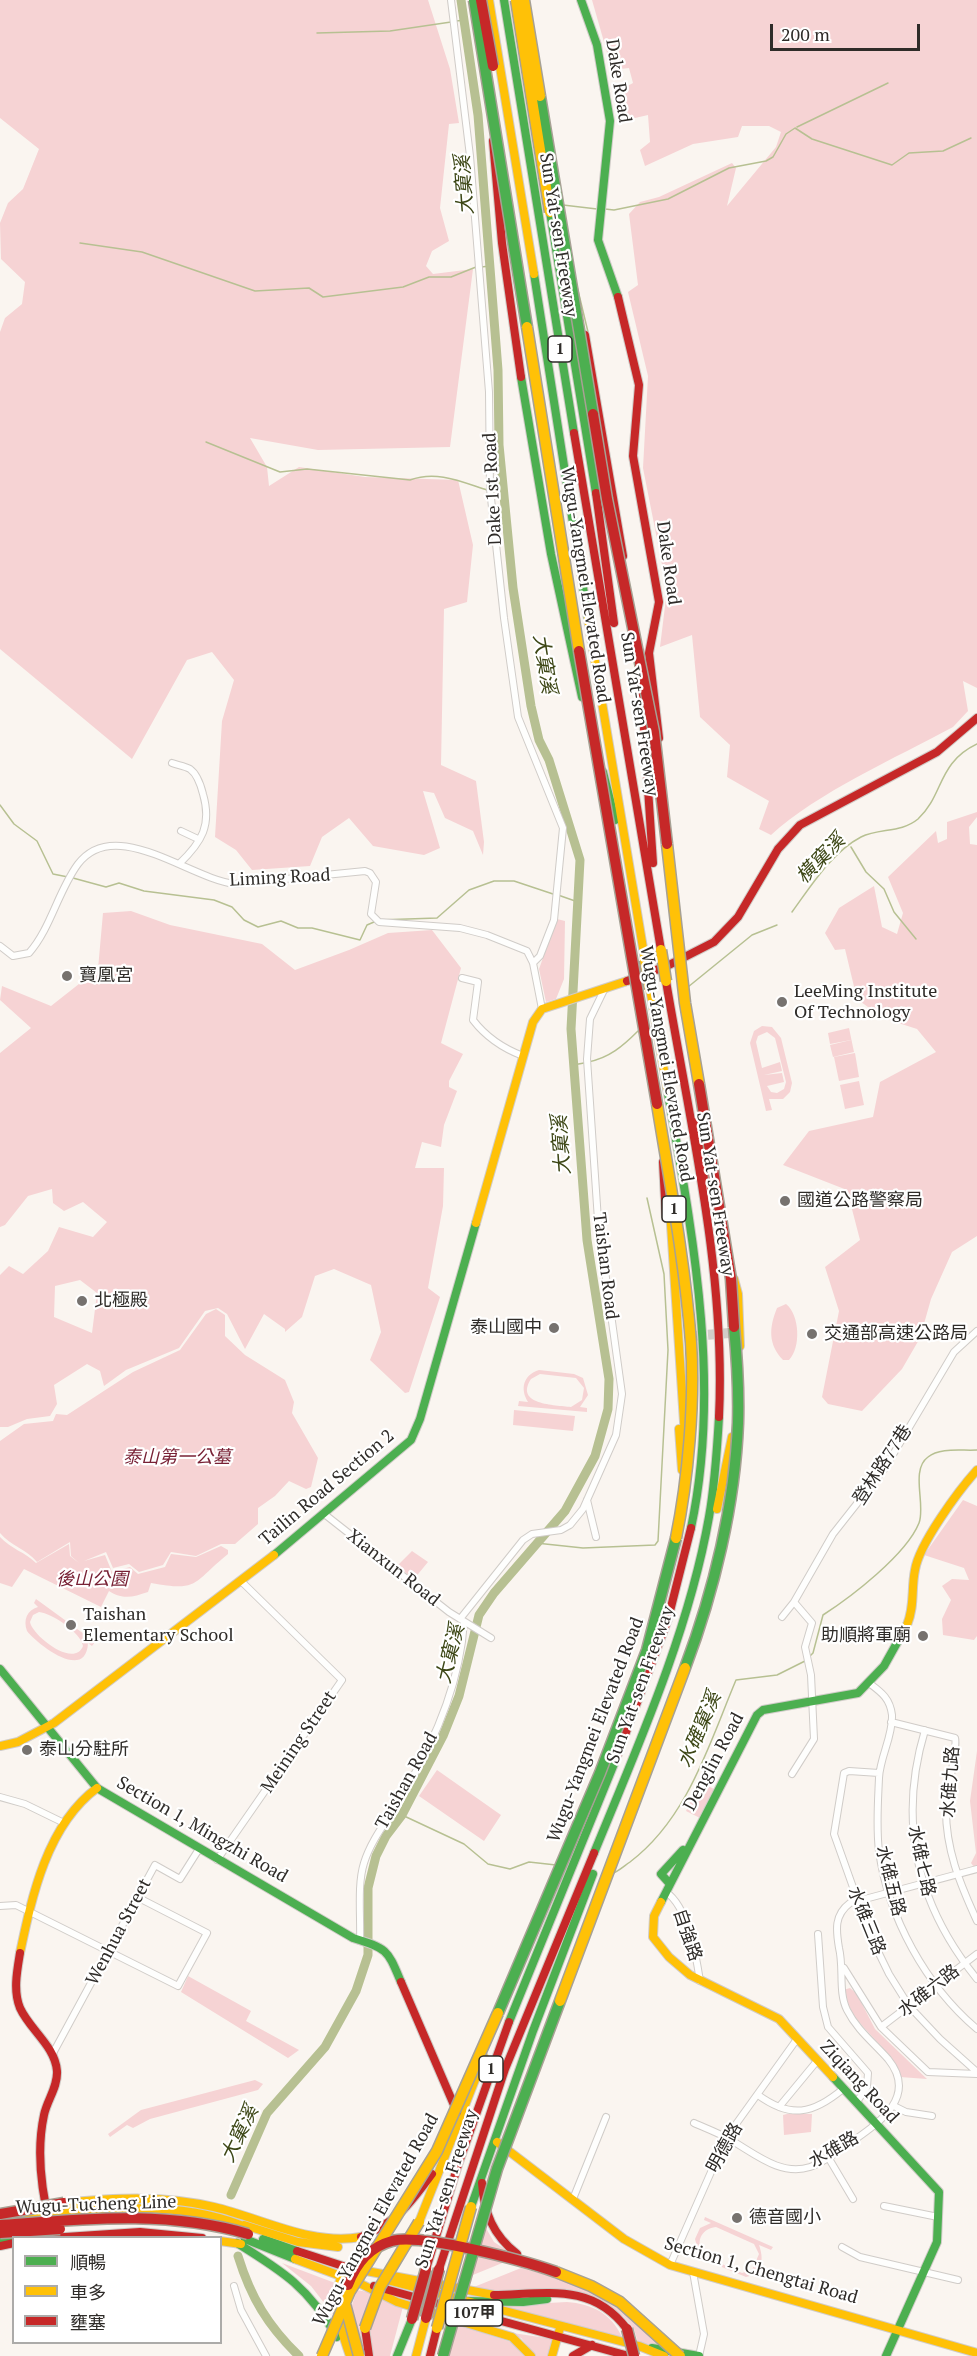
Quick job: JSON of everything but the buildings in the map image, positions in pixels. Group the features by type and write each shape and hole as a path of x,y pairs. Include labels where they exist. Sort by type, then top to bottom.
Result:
{"main road":[{"name":"Wugu-Yangmei Elevated Road","path":"322,2356 350,2291 437,2151 514,1978 600,1773 647,1650 667,1579 680,1517 688,1434 691,1344 674,1205 587,700 474,0"},
{"path":"481,0 544,373 615,820 642,960"},
{"path":"487,0 498,228 515,344 558,596 615,820"},
{"name":"Sun Yat-sen Freeway","path":"402,2356 450,2185 491,2069 568,1868 668,1628 690,1538 700,1468 705,1390 701,1309 642,960 559,442 551,376 487,0"},
{"path":"504,0 562,214 608,453 638,656 657,920"},
{"name":"Sun Yat-sen Freeway","path":"416,2356 462,2191 502,2075 590,1874 695,1581 713,1493 720,1378 710,1268 657,920 531,181 504,0"},
{"path":"516,0 606,559 619,698"},
{"name":"Wugu-Yangmei Elevated Road","path":"443,2356 497,2169 694,1645 715,1570 730,1493 738,1423 731,1279 685,1003 657,753 607,499 524,0"},
{"name":"Dake Road","path":"581,0 597,45 610,121 598,240 617,292 639,385 633,456 659,602 649,654 656,703 681,959"},
{"path":"544,373 559,442"},
{"path":"547,1007 681,959 707,947 728,929 772,853 785,836 800,825 937,752 977,718"},
{"path":"647,989 667,1173 684,1418 685,1507 678,1573 668,1628"},
{"name":"Tailin Road Section 2","path":"0,1746 18,1742 48,1726 242,1581 400,1450 415,1434 523,1056 534,1022 547,1007"},
{"path":"652,1039 685,1507"},
{"path":"680,1072 738,1294 735,1332 736,1418 719,1502 695,1581"},
{"path":"678,1338 693,1336"},
{"name":"Denglin Road","path":"668,1888 757,1715 763,1710 858,1693 869,1683 910,1624 915,1603 915,1566 937,1527 977,1470"},
{"path":"369,2356 365,2328 372,2302 404,2252 419,2222 453,2134 568,1868 644,1676 678,1573"},
{"name":"Section 1, Mingzhi Road","path":"0,1670 97,1788 199,1850 360,1941 381,1947 394,1963 428,2049 458,2112"},
{"path":"52,2236 39,2168 38,2144 45,2109 56,2081 57,2069 52,2055 17,1998 28,1912 64,1823 74,1807 97,1788"},
{"path":"590,1874 498,2146 482,2184 486,2213 497,2238 517,2254 575,2274 612,2293 686,2356"},
{"name":"Ziqiang Road","path":"668,1888 654,1916 653,1937 669,1957 700,1981 779,2019 939,2192 937,2242 886,2356"},
{"path":"222,2240 243,2235 318,2246 341,2247 378,2238 406,2221 417,2208 453,2134"},
{"path":"0,2214 115,2197 151,2199 213,2207 312,2237 354,2238 388,2226 401,2217 422,2191 453,2134"},
{"path":"430,2356 471,2207 498,2146"},
{"name":"Section 1, Chengtai Road","path":"498,2146 573,2199 609,2228 656,2259 693,2272 977,2353"},
{"path":"0,2214 179,2209 219,2216 313,2296 349,2356"},
{"path":"0,2224 47,2214"},
{"name":"Wugu-Tucheng Line","path":"0,2224 154,2217 218,2224 342,2271"},
{"name":"Wugu-Tucheng Line","path":"0,2233 133,2223 194,2227 243,2235"},
{"path":"0,2233 39,2232 49,2236"},
{"path":"64,2236 140,2232 181,2236"},
{"path":"359,2356 344,2300 348,2282 368,2252 383,2242 402,2238 495,2254 586,2284 621,2304 680,2356"},
{"path":"349,2356 336,2310 336,2291 342,2271 489,2295 576,2293 597,2300 611,2309 627,2329 636,2351"},
{"name":"107甲","path":"342,2271 355,2281 531,2328 559,2332 664,2356"},
{"name":"107甲","path":"342,2271 462,2301 629,2356"},
{"path":"355,2281 397,2302 512,2337 531,2356"},
{"path":"462,2301 523,2302 566,2297 579,2298 611,2309"},
{"name":"1","path":"398,2356 412,2319"},
{"path":"480,2326 531,2328"},
{"path":"552,2356 559,2332"},
{"path":"573,2356 592,2345"},
{"name":"107甲","path":"636,2351 699,2356"}],"street":[{"name":"Dake 1st Road","path":"451,0 458,37 470,156 489,392 490,489 498,571 518,717 562,828 558,895 552,931 540,956 532,963"},
{"path":"172,763 190,770 200,784 208,815 204,832 192,852 179,864"},
{"path":"181,831 198,839"},
{"name":"Liming Road","path":"0,946 13,956 29,953 77,866 93,850 109,845 131,847 179,864 214,880 235,884 365,871 370,873 376,882 371,914 377,920 472,930 523,948 532,963"},
{"path":"532,963 547,1007"},
{"path":"462,978 478,982 472,1020 502,1048 523,1056"},
{"name":"Taishan Road","path":"360,1941 363,1866 368,1851 411,1782 436,1730 461,1655 462,1620 495,1572 522,1540 532,1534 559,1530 570,1525 587,1500 616,1435 622,1394 605,1280 591,1124 587,1035 590,1019 606,986"},
{"name":"登林路77巷","path":"783,1617 833,1534 885,1468 954,1352 977,1331"},
{"path":"587,1500 596,1537"},
{"name":"Xianxun Road","path":"323,1513 462,1620 491,1638"},
{"name":"Meining Street","path":"217,1860 342,1680 242,1581"},
{"path":"792,1774 813,1743 812,1702 805,1647 812,1623 794,1602"},
{"name":"水碓五路","path":"869,1683 887,1697 891,1722 879,1773 879,1851 889,1891 900,1923 922,1965 977,2029"},
{"name":"水碓九路","path":"891,1722 955,1738 957,1742 950,1769 946,1807 949,1841 956,1874 977,1921"},
{"name":"水碓七路","path":"925,1730 917,1756 911,1812 922,1883 945,1935 977,1979"},
{"name":"水碓三路","path":"879,1773 849,1771 844,1773 834,1834 856,1902 889,1974 909,2006 977,2073"},
{"path":"0,1797 26,1803 64,1823"},
{"name":"Wenhua Street","path":"52,2055 155,1866 180,1879 199,1850"},
{"path":"932,2116 906,2112 894,2106 898,2090 894,2069 848,2013 843,2002 844,1967 836,1932 837,1919 843,1908 856,1902 889,1891 977,1869"},
{"path":"498,2146 565,2002 604,1888"},
{"name":"自強路","path":"668,1888 684,1916 696,1952 700,1981"},
{"path":"0,1906 16,1905 178,1986 207,1934 137,1897"},
{"path":"818,1934 823,2007 828,2027 868,2073 867,2087 856,2103"},
{"name":"水碓六路","path":"880,2027 977,1954"},
{"path":"844,1967 880,2027 928,2072 977,2073"},
{"name":"明德路","path":"670,2265 726,2138 797,2039"},
{"path":"779,2107 817,2061"},
{"path":"758,2095 779,2107 807,2111 824,2103 843,2089"},
{"name":"水碓路","path":"693,2123 726,2138 771,2164 791,2170 811,2167 828,2157 876,2125 894,2106"},
{"path":"573,2199 606,2117"},
{"path":"828,2157 854,2199"},
{"path":"884,2206 938,2217"},
{"path":"842,2247 860,2257 926,2270 958,2280"},
{"path":"693,2272 704,2334 699,2356"},
{"path":"234,2286 241,2310 266,2356"}],"green space":[{"path":"0,0 428,0 450,69 459,123 449,124 440,208 449,241 432,251 426,266 433,274 473,269 450,447 318,450 250,438 267,467 269,486 299,467 365,477 458,480 473,545 467,602 444,609 441,765 476,781 484,842 483,855 473,831 445,818 434,793 423,791 440,848 424,855 373,846 349,818 322,837 310,866 252,870 236,850 215,837 222,721 234,680 212,652 187,660 132,759 0,649 0,332 5,318 22,304 25,282 1,259 0,223 8,203 23,189 39,149 0,118"},
{"path":"592,0 977,0 977,688 963,681 968,711 953,727 834,790 790,819 771,835 759,829 769,801 727,777 730,745 700,717 692,635 660,647 667,590 643,468 648,376 628,292 638,285 629,214 640,202 659,197 732,163 736,168 727,206 776,147 781,132 769,126 742,126 738,137 693,144 645,166 640,150 650,142 648,115 622,121 616,92 633,83 629,68 612,70"},
{"path":"977,812 977,817 969,827 970,844 977,845 977,1236 952,1252 931,1299 920,1338 902,1369 862,1411 828,1404 822,1397 839,1311 825,1267 860,1240 847,1190 783,1165 809,1131 873,1117 880,1082 936,1052 917,1029 883,1018 857,999 845,949 835,950 825,933 839,908 874,886 882,927 897,934 903,913 888,877 936,831 938,843 947,839 947,822"},
{"path":"131,911 170,925 262,944 295,970 388,933 432,930 461,968 441,1043 463,1054 449,1081 449,1087 457,1091 444,1125 441,1147 422,1142 415,1168 444,1168 443,1206 428,1288 440,1297 409,1392 405,1393 370,1360 381,1332 371,1285 334,1269 315,1276 302,1317 285,1332 285,1329 264,1314 245,1349 227,1314 218,1308 205,1311 179,1348 126,1370 104,1386 100,1371 87,1364 54,1385 57,1404 50,1416 27,1419 8,1427 0,1427 0,1275 9,1266 23,1274 48,1251 59,1227 93,1237 107,1222 83,1202 64,1211 53,1203 52,1189 28,1196 5,1225 0,1227 0,1053 31,1028 0,1000 2,986 51,1006 98,969 103,913","holes":["80,1280 97,1293 92,1333 54,1317 55,1286"]},
{"path":"557,919 565,921 564,979 556,999 546,1002 539,969"},
{"path":"762,1026 772,1027 781,1038 792,1083 790,1092 783,1099 769,1099 772,1110 766,1111 750,1043 754,1031","holes":["767,1032 775,1038 786,1082 784,1089 777,1093 771,1092 767,1086 784,1082 782,1073 764,1075 782,1071 780,1062 762,1068 756,1042 758,1036"]},
{"path":"849,1028 854,1052 833,1057 830,1045 851,1040 830,1044 828,1033"},
{"path":"855,1053 859,1077 839,1081 834,1057"},
{"path":"859,1081 864,1105 845,1109 840,1085"},
{"path":"786,1304 794,1316 797,1340 793,1355 789,1360 783,1360 772,1342 771,1329 777,1308"},
{"name":"泰山第一公墓","path":"216,1309 225,1315 225,1336 245,1355 285,1380 294,1402 292,1413 318,1458 311,1487 306,1489 289,1481 275,1496 258,1508 258,1524 235,1544 221,1544 196,1556 171,1552 163,1565 139,1572 129,1564 113,1568 106,1552 84,1561 105,1555 112,1572 130,1567 138,1574 165,1567 171,1554 196,1557 221,1546 228,1550 228,1554 194,1583 167,1586 151,1583 148,1592 128,1597 109,1591 101,1607 24,1569 12,1587 0,1583 0,1537 36,1563 69,1544 70,1556 79,1563 71,1556 70,1542 37,1562 0,1533 0,1441 24,1424 53,1421 56,1414 67,1415 133,1372 180,1350 206,1314"},
{"path":"539,1370 574,1374 583,1378 588,1395 580,1407 587,1408 587,1412 518,1406 519,1401 528,1402 524,1392 524,1383","holes":["540,1374 576,1378 584,1388 582,1400 571,1407 539,1402 528,1394 527,1388 531,1379"]},
{"path":"514,1410 575,1416 573,1431 513,1425"},
{"path":"963,1500 977,1506 977,1636 974,1640 943,1635 942,1619 951,1600 942,1586 952,1579 969,1580 964,1568 924,1555"},
{"path":"412,1551 428,1562 414,1579 397,1566"},
{"path":"36,1599 95,1642 92,1646 88,1643 85,1654 79,1660 61,1657 41,1644 27,1631 25,1623 27,1616 38,1607 34,1603","holes":["39,1612 65,1624 77,1635 83,1646 78,1652 71,1654 54,1648 32,1628 30,1622 33,1615"]},
{"path":"977,1751 977,1871 971,1863 976,1853 970,1801"},
{"path":"437,1770 501,1815 484,1841 419,1796"},
{"path":"700,1782 714,1789 700,1818 686,1811"},
{"path":"188,1976 251,2011 246,2021 299,2050 288,2058 181,1992"},
{"path":"850,1988 857,1994 875,2029 927,2079 900,2077 888,2054 854,2015 843,1990"},
{"path":"255,2080 263,2084 258,2090 150,2119 133,2128 127,2125 110,2137 108,2134 141,2110"},
{"path":"812,2114 811,2132 784,2135 783,2115"},
{"path":"705,2217 773,2247 771,2250 759,2245 761,2265 756,2272 746,2277 700,2258 695,2239 700,2228 711,2223 704,2220","holes":["716,2227 754,2244 759,2254 752,2270 742,2273 704,2256 700,2246 703,2234"]},
{"path":"483,2223 494,2242 517,2257 468,2277"},
{"path":"282,2263 335,2283 335,2317 311,2286"},
{"path":"521,2268 576,2283 604,2295 667,2348 638,2343 634,2329 623,2316 566,2289 501,2291 469,2289"},
{"path":"357,2290 405,2299 390,2356 364,2356 350,2311"},
{"path":"567,2302 585,2305 600,2311 618,2329 622,2337 491,2306"},
{"path":"455,2324 511,2342 524,2356 448,2356"},
{"path":"499,2331 553,2339 548,2356 536,2356 521,2338"}],"waterway":[{"name":"大窠溪","path":"231,2195 267,2113 325,2047 356,1991 368,1955 368,1888 376,1856 386,1836 402,1815 443,1736 459,1696 479,1615 494,1593 565,1511 595,1456 608,1409 609,1379 587,1240 571,1029 580,860 549,760 539,740 531,706 513,588 499,445 498,370 478,115 461,0"},
{"name":"大窠溪","path":"456,21 465,20"},
{"path":"317,33 390,31 451,22"},
{"path":"797,127 888,83"},
{"path":"605,209 614,210 668,199 729,168 766,161 773,157 786,134 795,128 812,139 892,165 909,153 943,151 971,138"},
{"path":"563,205 597,209"},
{"path":"80,243 142,252 255,291 309,288 323,297 403,287 429,277 451,277 476,267"},
{"path":"481,267 490,266"},
{"path":"576,282 588,332"},
{"path":"206,442 280,472 307,469 410,480 430,476 459,481 487,490"},
{"path":"492,490 504,492"},
{"name":"橫窠溪","path":"792,912 831,860 850,843 868,834 905,826 918,819 933,800 955,760 977,744"},
{"path":"0,805 14,824 37,841 53,874 68,877"},
{"path":"851,847 866,872 884,889 894,912 916,939"},
{"path":"73,878 106,887 119,883 144,891 214,900 232,907 244,920 258,927 281,921 298,928 312,928 360,940 367,925 374,922"},
{"path":"378,920 437,918 469,890 494,881 514,881 553,894"},
{"path":"558,895 578,902"},
{"name":"橫窠溪","path":"688,987 752,935 777,925"},
{"name":"橫窠溪","path":"588,1062 603,1058 615,1051 638,1031"},
{"name":"橫窠溪","path":"573,1065 584,1063"},
{"path":"536,1543 583,1548 655,1545 658,1541 668,1350 664,1274 647,1198"},
{"name":"水確窠溪","path":"809,1657 813,1653 823,1615 877,1574 912,1535 921,1516 919,1479 923,1463 928,1457 939,1452 977,1450"},
{"name":"水確窠溪","path":"611,1874 630,1862 650,1844 682,1802 706,1754 736,1680 777,1675 805,1661"},
{"name":"水確窠溪","path":"402,1815 464,1844 488,1864 510,1869 529,1862 556,1865"},
{"name":"大窠溪","path":"238,2256 262,2310 278,2334 299,2356"}],"tunnel":[{"path":"693,1336 730,1333"}],"traffic: fast":[{"path":"474,0 527,327"},
{"path":"504,0 574,433"},
{"path":"581,0 597,45 610,121 598,240 618,297"},
{"path":"540,96 593,414"},
{"path":"550,212 596,493"},
{"path":"534,274 588,619"},
{"path":"521,377 551,554 582,697"},
{"path":"603,772 615,820"},
{"path":"667,1088 694,1252 704,1363 704,1418 700,1473 691,1528"},
{"path":"274,1555 411,1440 420,1419 476,1223"},
{"path":"685,1668 714,1578 733,1485 738,1411 734,1327"},
{"path":"594,1853 660,1688 689,1603 711,1505 719,1417"},
{"path":"498,2013 600,1773 647,1650 676,1538"},
{"path":"661,1902 757,1715 763,1710 858,1693 884,1666 907,1625"},
{"path":"0,1669 97,1788 353,1938 380,1948 389,1956 401,1982"},
{"path":"509,2022 616,1759"},
{"path":"670,1884 661,1874 683,1850"},
{"path":"471,2207 533,2031 593,1874"},
{"path":"443,2356 497,2169 560,2001"},
{"path":"833,2077 939,2192 937,2242 886,2356"},
{"path":"0,2238 12,2238"},
{"path":"245,2239 295,2259"},
{"path":"263,2239 297,2251"},
{"path":"237,2243 294,2282 327,2320 337,2337"},
{"path":"462,2301 523,2302 547,2299"},
{"path":"397,2356 412,2319"},
{"path":"652,2348 699,2356"}],"traffic: slow":[{"path":"489,0 534,274"},
{"path":"516,0 550,212"},
{"path":"524,0 540,96"},
{"path":"527,327 579,651"},
{"path":"588,619 645,960"},
{"path":"667,844 685,1003 699,1084"},
{"path":"661,950 666,981"},
{"path":"645,960 650,989"},
{"path":"476,1223 533,1022 542,1009 627,981"},
{"path":"650,989 667,1088"},
{"path":"657,1104 681,1253 691,1343 690,1440 676,1538"},
{"path":"670,1210 685,1437"},
{"path":"734,1279 738,1294 740,1346"},
{"path":"679,1429 682,1470"},
{"path":"717,1509 732,1437"},
{"path":"907,1625 918,1559 932,1532 960,1490 977,1470"},
{"path":"0,1746 18,1742 54,1723 274,1555"},
{"path":"560,2001 685,1668"},
{"path":"20,1953 36,1886 54,1841 80,1803 97,1788"},
{"path":"661,1902 654,1916 653,1937 669,1957 690,1975 779,2019 833,2077"},
{"path":"322,2356 350,2291 437,2151 498,2013"},
{"path":"419,2222 484,2057"},
{"path":"497,2142 624,2239 670,2265 977,2353"},
{"path":"64,2203 121,2199 158,2199 196,2203 286,2230 324,2238 361,2237"},
{"path":"437,2328 471,2207"},
{"path":"27,2213 167,2209 222,2219 248,2228"},
{"path":"365,2328 380,2287 419,2222"},
{"path":"244,2225 298,2242 338,2247"},
{"path":"33,2232 49,2236"},
{"path":"222,2241 241,2244"},
{"path":"295,2259 346,2278"},
{"path":"350,2356 342,2333 337,2301 340,2278 345,2267 494,2295"},
{"path":"556,2272 591,2286 620,2302 680,2356"},
{"path":"383,2279 639,2346 664,2356"},
{"path":"355,2281 397,2302 512,2337 531,2356"},
{"path":"345,2304 359,2356"},
{"path":"416,2356 426,2318"},
{"path":"552,2356 560,2328"}],"traffic: jam":[{"path":"481,0 493,66"},
{"path":"493,141 502,243 521,377"},
{"path":"618,297 639,385 633,456 659,602 649,653 659,738"},
{"path":"585,335 623,556"},
{"path":"593,414 607,499 654,732 667,844"},
{"path":"574,433 661,950"},
{"path":"596,493 614,623"},
{"path":"579,651 657,1104"},
{"path":"641,684 653,863"},
{"path":"627,981 669,965 714,942 738,917 778,849 800,825 937,752 977,718"},
{"path":"666,981 712,1253 720,1362 719,1417"},
{"path":"699,1084 731,1279 734,1327"},
{"path":"694,1122 712,1191"},
{"path":"663,1162 666,1218"},
{"path":"616,1759 668,1619 691,1528"},
{"path":"439,2269 505,2069 594,1853"},
{"path":"20,1953 16,1981 20,2008 52,2054 57,2071 56,2083 45,2109 40,2143 42,2184 50,2225"},
{"path":"401,1982 457,2112"},
{"path":"426,2269 458,2165 509,2022"},
{"path":"361,2237 373,2232 401,2212 432,2174"},
{"path":"482,2183 491,2223 502,2239 517,2254"},
{"path":"0,2214 64,2203"},
{"path":"0,2225 94,2219 156,2219 217,2226 248,2234"},
{"path":"0,2233 60,2229"},
{"path":"80,2236 140,2232 181,2236"},
{"path":"348,2285 359,2263 370,2252 392,2241 406,2240 473,2249 556,2272"},
{"path":"0,2246 12,2243"},
{"path":"297,2251 349,2268"},
{"path":"412,2319 426,2269"},
{"path":"426,2318 439,2269"},
{"path":"374,2286 629,2356"},
{"path":"494,2295 550,2293 583,2297 613,2314 627,2329"},
{"path":"365,2328 369,2356"},
{"path":"430,2356 437,2328"},
{"path":"627,2329 634,2356"},
{"path":"573,2356 592,2345"}],"place":[{"name":"寶凰宮","path":"67,976"},
{"name":"LeeMing Institute Of Technology","path":"782,1002"},
{"name":"國道公路警察局","path":"785,1201"},
{"name":"北極殿","path":"82,1301"},
{"name":"泰山國中","path":"554,1328"},
{"name":"交通部高速公路局","path":"812,1334"},
{"name":"Taishan Elementary School","path":"71,1625"},
{"name":"助順將軍廟","path":"923,1636"},
{"name":"泰山分駐所","path":"27,1750"},
{"name":"德音國小","path":"737,2218"}],"park label":[{"name":"後山公園","path":"92,1580"}]}
